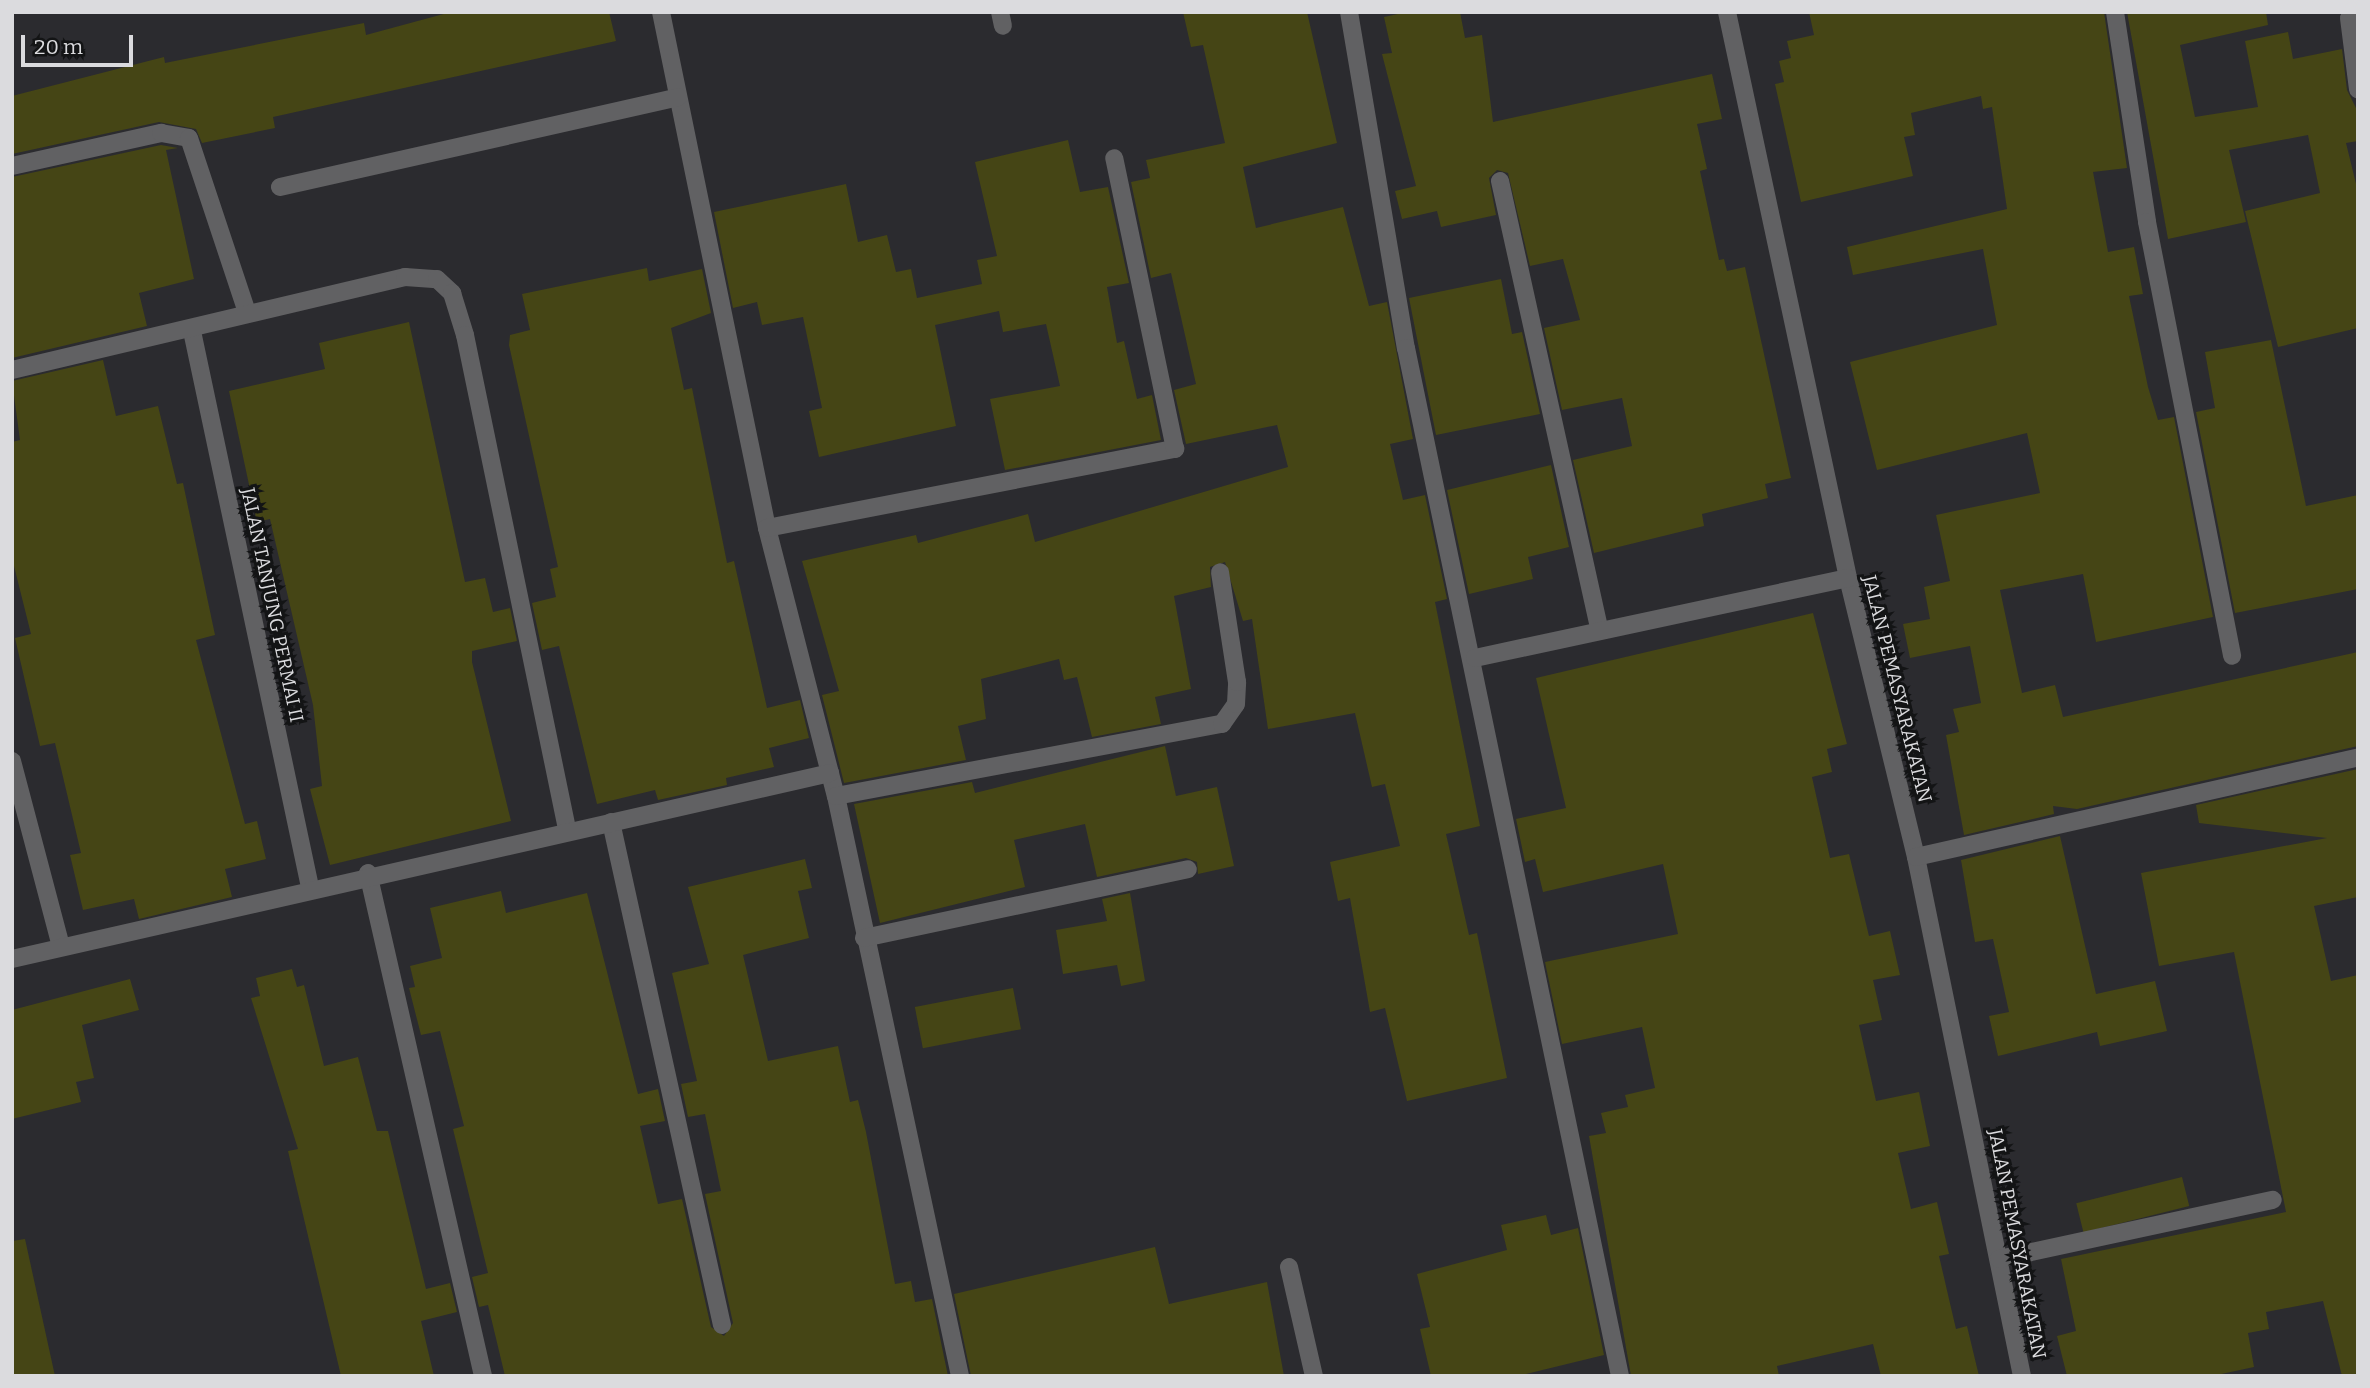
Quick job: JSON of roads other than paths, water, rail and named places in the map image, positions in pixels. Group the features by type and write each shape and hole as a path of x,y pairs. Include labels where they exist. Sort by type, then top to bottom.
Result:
{"street":[{"path":"662,12 767,528 836,796 864,938 960,1376"},
{"path":"1349,12 1406,348 1475,659 1520,910 1620,1376"},
{"name":"JALAN PEMASYARAKATAN","path":"1727,12 1848,578 1916,857 2022,1376"},
{"path":"2115,12 2150,235 2232,656"},
{"path":"2347,17 2358,89"},
{"path":"280,187 678,97"},
{"path":"12,166 161,133 189,138 247,312"},
{"path":"767,528 1175,449 1114,158"},
{"path":"1500,181 1599,628"},
{"path":"12,370 192,331 247,312 405,277 437,279 452,293 567,829"},
{"name":"JALAN TANJUNG PERMAI II","path":"192,331 310,887"},
{"path":"836,796 1222,724 1236,704 1237,681 1220,572"},
{"path":"1475,659 1599,628 1848,578"},
{"path":"1916,857 2358,757"},
{"path":"12,761 61,947"},
{"path":"12,959 368,873 830,773"},
{"path":"611,822 722,1325"},
{"path":"864,938 1188,869"},
{"path":"368,873 483,1376"},
{"path":"2000,1259 2273,1200"},
{"path":"1289,1267 1314,1376"}]}
